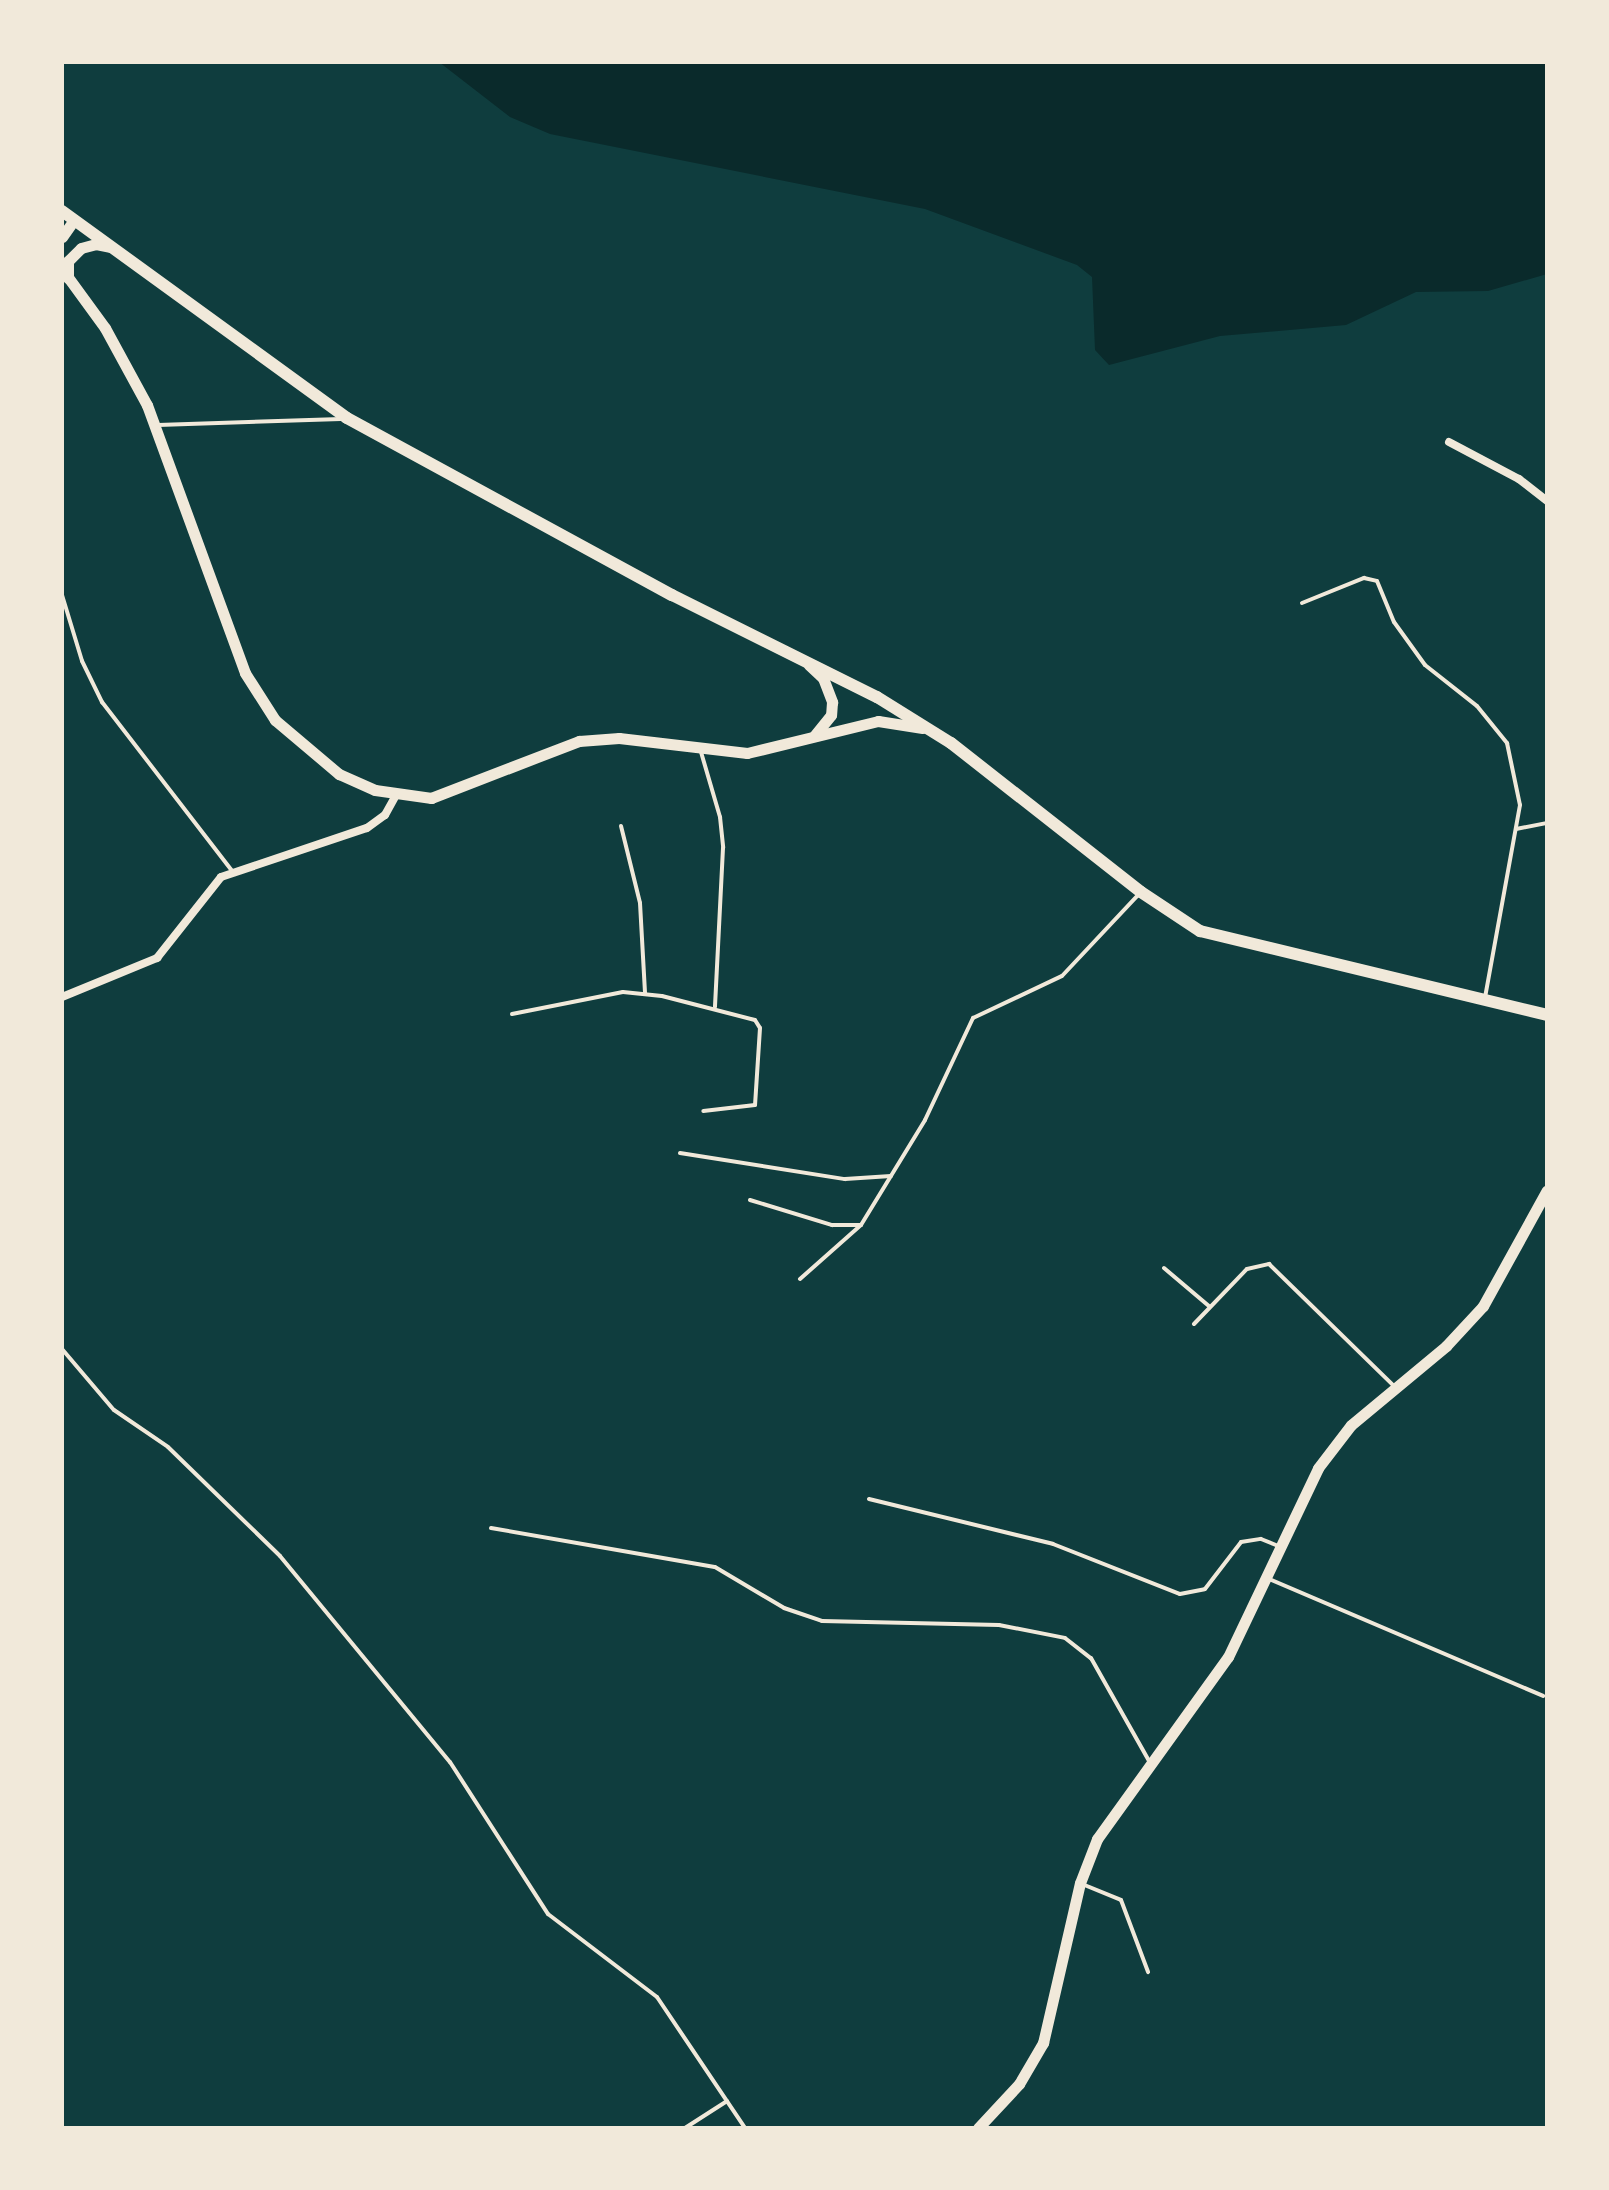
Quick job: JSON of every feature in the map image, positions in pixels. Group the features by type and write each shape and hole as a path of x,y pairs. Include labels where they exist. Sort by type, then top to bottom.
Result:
{"main road":[{"path":"62,211 347,418 809,665 877,697 951,743 1179,919 1222,939 1485,997 1547,1014"}],"street":[{"path":"62,237 74,220"},
{"path":"110,247 96,244 81,248 68,261 64,273 105,328 155,425 228,636 263,706 323,764 355,782 396,795 447,795 579,741 619,738 701,752 747,753 878,721 912,724 951,743"},
{"path":"1449,442 1519,479 1547,501"},
{"path":"809,665 823,678 832,702 823,728 810,739"},
{"path":"62,997 157,958 211,886 232,871 367,828 385,815 396,795"},
{"path":"978,2128 1019,2084 1043,2043 1080,1883 1097,1839 1149,1761 1228,1657 1280,1547 1334,1444 1395,1387 1446,1346 1483,1306 1547,1190"}],"lane":[{"path":"155,425 347,418"},
{"path":"1302,603 1364,578 1377,581 1394,622 1425,665 1477,706 1507,743 1521,788 1485,997"},
{"path":"62,595 82,661 102,702 232,871"},
{"path":"701,752 720,817 723,848 715,1007"},
{"path":"1516,829 1547,823"},
{"path":"621,826 640,903 645,993"},
{"path":"800,1279 861,1225 943,1086 973,1018 1062,976 1141,892"},
{"path":"512,1014 603,993 645,993 715,1007 755,1020 760,1028 759,1095 755,1105 746,1109 703,1111"},
{"path":"680,1153 845,1179 891,1176"},
{"path":"750,1200 832,1225 861,1225"},
{"path":"1194,1324 1247,1269 1269,1264 1395,1387"},
{"path":"1164,1268 1210,1307"},
{"path":"62,1349 114,1410 168,1447 280,1556 450,1762 548,1914 657,1997 745,2128"},
{"path":"869,1499 1053,1544 1180,1594 1205,1589 1241,1542 1261,1539 1280,1547"},
{"path":"491,1528 715,1567 784,1608 822,1621 999,1625 1054,1634 1080,1645 1091,1658 1149,1761"},
{"path":"1266,1578 1543,1696"},
{"path":"1080,1883 1121,1900 1148,1972"},
{"path":"685,2128 727,2101"}],"water":[{"path":"439,62 1547,62 1547,274 1488,291 1416,292 1346,325 1220,336 1109,365 1095,350 1092,277 1077,265 925,209 550,134 510,117"}]}
